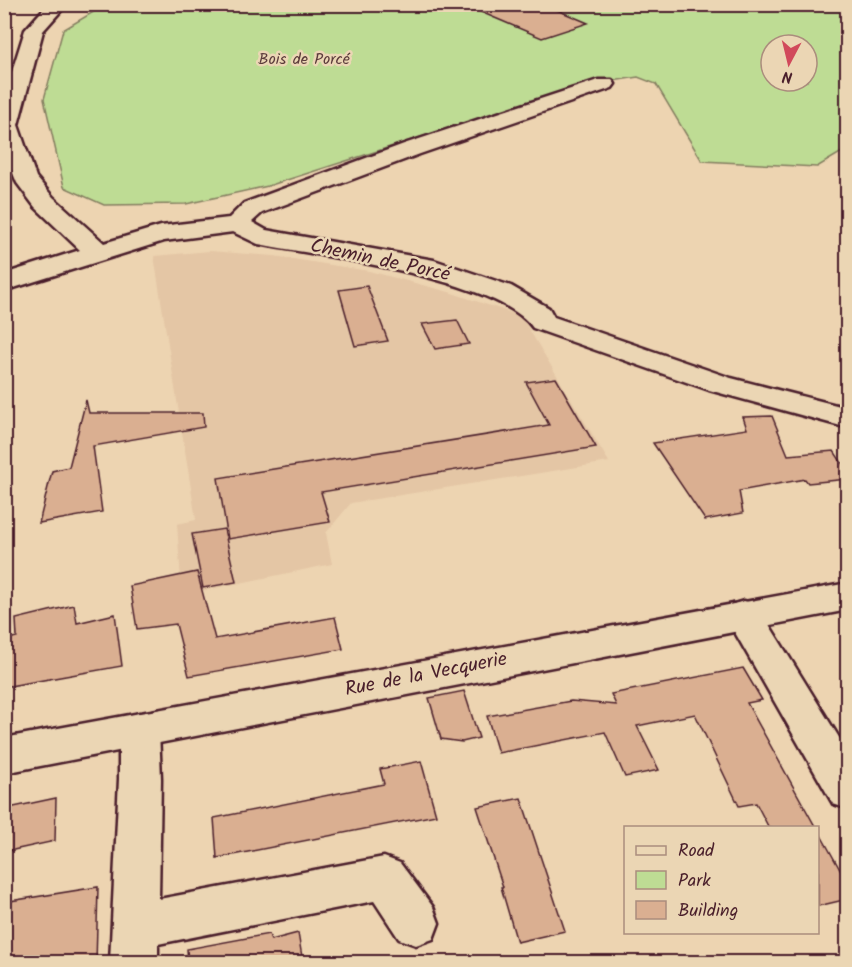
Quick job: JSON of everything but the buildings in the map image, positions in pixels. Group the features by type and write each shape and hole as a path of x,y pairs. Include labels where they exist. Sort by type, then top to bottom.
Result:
{"street":[{"path":"58,4 34,30 6,124 25,178 44,202 100,252"},
{"path":"4,283 161,234 237,224 253,208 412,149 605,84"},
{"name":"Chemin de Porcé","path":"237,224 258,236 392,262 425,266 501,292 539,314 543,322 594,341 720,384 848,418"},
{"name":"Rue de la Vecquerie","path":"4,756 848,596"},
{"path":"744,615 832,740 848,791"},
{"path":"138,730 140,779 135,944 384,878 416,923"}],"shaded area":[{"path":"210,251 274,256 369,271 449,292 521,316 609,462 351,503 326,533 332,564 182,595 177,524 196,520 154,256"}],"green space":[{"name":"Bois de Porcé","path":"105,5 847,5 847,149 817,167 702,161 656,84 638,77 580,86 268,186 186,204 104,205 64,187 44,99 63,30"}]}
